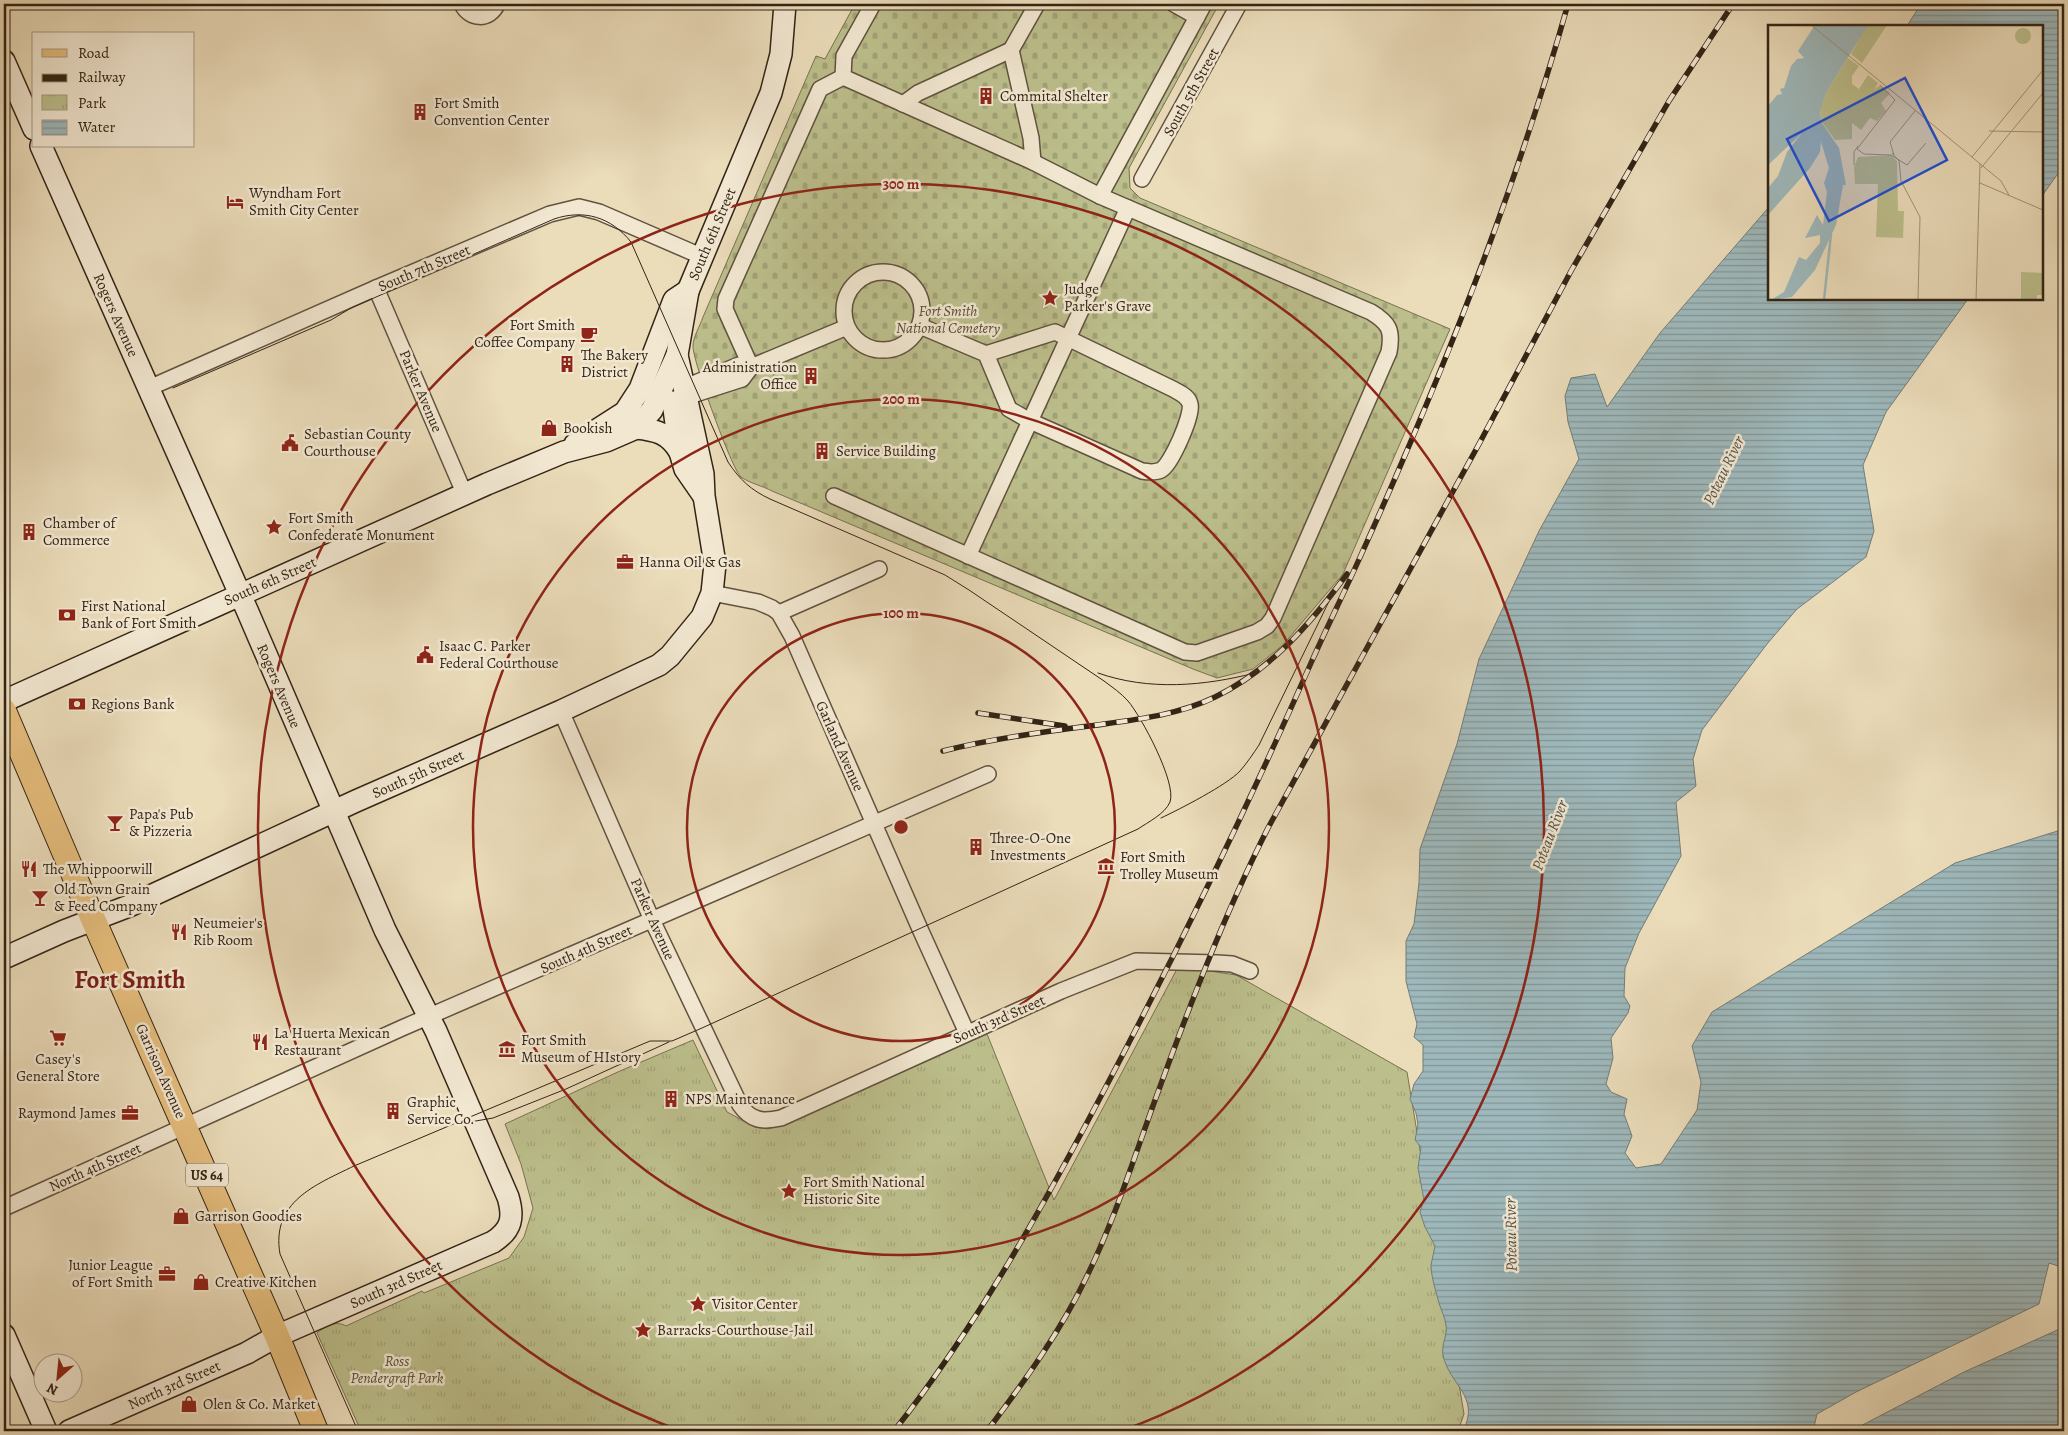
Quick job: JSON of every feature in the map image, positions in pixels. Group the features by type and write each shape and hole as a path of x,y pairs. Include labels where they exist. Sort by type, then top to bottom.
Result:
{"main road":[{"name":"Garrison Avenue","path":"4,711 278,1336 316,1431"}],"street":[{"path":"462,4 465,9 477,17 488,15 497,4"},
{"name":"South 6th Street","path":"4,700 466,494 564,452 606,441 636,428 652,410 677,391 677,355 688,291 774,86 781,54 785,4"},
{"path":"842,77 844,56 873,4"},
{"path":"903,104 918,93 1011,50 1038,4"},
{"path":"1100,196 1200,10 1174,4"},
{"name":"South 5th Street","path":"1142,180 1239,4"},
{"path":"1011,50 1031,138 1033,162"},
{"path":"4,61 32,124"},
{"path":"834,496 1185,652 1197,653 1257,632 1267,626 1273,618 1389,352 1391,339 1390,329 1383,320 1370,312 1100,196 1033,162 842,77"},
{"path":"751,367 725,308 726,299 820,89 842,77"},
{"name":"Rogers Avenue","path":"42,148 240,594 385,930 428,1017 508,1197 512,1211 510,1226"},
{"name":"South 7th Street","path":"148,388 550,214 579,207 600,212 703,257"},
{"path":"968,556 1128,208"},
{"path":"882,271 895,273 905,278 914,286 923,306 920,326 914,336 894,349 884,350 862,344 852,336 847,327 843,313 847,294 855,283 864,276 882,271"},
{"name":"Parker Avenue","path":"376,288 466,494"},
{"path":"680,452 672,336 680,306 688,291"},
{"name":"South 6th Street","path":"564,452 625,412 632,403 640,390 674,300 688,291"},
{"path":"920,326 986,354 1055,332 1184,395 1190,403 1190,414 1168,464 1160,470 1142,471 1030,421 1009,409 986,354"},
{"path":"677,391 742,379 751,367 847,327"},
{"path":"636,428 666,414 677,391"},
{"path":"677,391 702,474 716,564 712,593 758,602 779,613 879,569"},
{"path":"636,428 653,429 666,435 675,443 685,469 704,496"},
{"name":"South 5th Street","path":"4,958 64,931 95,920 561,711 659,665 670,656 702,617 712,593"},
{"name":"Garland Avenue","path":"779,613 792,636 967,1033"},
{"name":"Parker Avenue","path":"561,711 652,920 740,1105 746,1114 756,1120"},
{"name":"South 4th Street","path":"186,1126 402,1028 988,774"},
{"name":"South 3rd Street","path":"756,1120 767,1121 781,1118 1061,991 1136,961 1232,964 1250,971"},
{"name":"North 4th Street","path":"4,1208 186,1126"},
{"name":"South 3rd Street","path":"278,1336 493,1242 501,1237 510,1226"},
{"path":"4,1335 46,1431"},
{"name":"North 3rd Street","path":"69,1431 247,1353 278,1336"}],"green space":[{"name":"Fort Smith National Cemetery","path":"855,4 1219,4 1129,168 1130,188 1140,198 1450,329 1343,574 1283,645 1253,669 1217,678 1193,669 764,488 741,477 736,470 705,391 694,355 694,339 816,56 825,59"},
{"name":"Fort Smith National Historic Site","path":"1177,969 1196,969 1236,975 1407,1072 1464,1414 1458,1431 361,1431 317,1333 327,1326 335,1324 346,1326 422,1291 424,1293 509,1258 524,1237 533,1208 521,1164 505,1124 693,1040 727,1112 755,1127 768,1129 785,1124 987,1034 1054,1200"}],"water":[{"path":"1921,4 2064,4 2064,165 2043,195 2043,25 1908,25"},
{"name":"Poteau River","path":"1768,208 1768,300 1967,300 1886,412 1863,465 1874,531 1866,557 1797,609 1767,644 1702,730 1693,759 1696,786 1676,802 1681,856 1639,933 1625,968 1624,996 1630,1006 1628,1013 1611,1038 1613,1058 1606,1084 1611,1092 1627,1099 1624,1114 1632,1136 1625,1153 1636,1168 1661,1164 1697,1110 1701,1082 1692,1046 1712,1012 1955,863 2064,829 2064,1268 2049,1263 2039,1304 1856,1392 1817,1414 1813,1431 1463,1431 1468,1419 1468,1409 1466,1399 1451,1375 1443,1355 1446,1325 1432,1274 1431,1265 1435,1246 1420,1212 1424,1200 1418,1168 1421,1147 1415,1140 1418,1125 1416,1113 1410,1099 1414,1084 1423,1071 1423,1045 1414,1037 1417,1024 1406,981 1406,941 1414,924 1419,883 1420,849 1457,744 1479,659 1539,531 1579,459 1568,422 1565,396 1571,378 1595,374 1607,407 1660,333"},
{"path":"2064,1327 2064,1431 1851,1431 1964,1372"}],"tram line":[{"path":"173,388 331,320 351,308 554,219 565,216 586,215 606,221 615,226 631,242 728,462 737,474 757,492 770,499 945,575 1104,681 1125,698 1141,720 1163,766 1171,793 1168,806 1138,829 702,1028 672,1041 650,1041 354,1166 311,1188 289,1208 282,1221 279,1236 280,1254 358,1431"},
{"path":"1161,818 1214,790 1234,777 1245,765 1259,745 1334,591"},
{"path":"1098,673 1117,679 1176,685 1216,681 1255,673"},
{"path":"470,1122 493,1118 566,1089 669,1042"}],"railway":[{"path":"894,1431 955,1347 1036,1215 1137,1028 1239,820 1391,488 1448,352 1501,214 1525,145 1568,4"},
{"path":"987,1431 1028,1375 1066,1317 1097,1255 1115,1212 1207,964 1236,895 1268,828 1479,444 1571,271 1669,101 1733,4"},
{"path":"943,751 1016,736 1154,716 1185,709 1215,697 1235,686 1272,659 1304,627 1347,574"},
{"path":"978,713 1065,726"}],"place":[{"name":"Commital Shelter","path":"986,96"},
{"name":"Fort Smith Convention Center","path":"420,112"},
{"name":"Wyndham Fort Smith City Center","path":"235,202"},
{"name":"Judge Parker's Grave","path":"1050,298"},
{"name":"Fort Smith Coffee Company","path":"589,334"},
{"name":"The Bakery District","path":"567,364"},
{"name":"Administration Office","path":"811,376"},
{"name":"Bookish","path":"549,428"},
{"name":"Sebastian County Courthouse","path":"290,443"},
{"name":"Service Building","path":"822,451"},
{"name":"Fort Smith Confederate Monument","path":"274,527"},
{"name":"Chamber of Commerce","path":"29,532"},
{"name":"Hanna Oil & Gas","path":"625,562"},
{"name":"First National Bank of Fort Smith","path":"67,615"},
{"name":"Isaac C. Parker Federal Courthouse","path":"425,655"},
{"name":"Regions Bank","path":"77,704"},
{"name":"Papa's Pub & Pizzeria","path":"115,823"},
{"name":"Three-O-One Investments","path":"976,847"},
{"name":"Fort Smith Trolley Museum","path":"1106,866"},
{"name":"The Whippoorwill","path":"29,869"},
{"name":"Old Town Grain & Feed Company","path":"40,898"},
{"name":"Neumeier's Rib Room","path":"179,932"},
{"name":"Casey's General Store","path":"58,1038"},
{"name":"La Huerta Mexican Restaurant","path":"260,1042"},
{"name":"Fort Smith Museum of HIstory","path":"507,1049"},
{"name":"NPS Maintenance","path":"671,1099"},
{"name":"Graphic Service Co.","path":"393,1111"},
{"name":"Raymond James","path":"130,1113"},
{"name":"Fort Smith National Historic Site","path":"789,1191"},
{"name":"Garrison Goodies","path":"181,1216"},
{"name":"Junior League of Fort Smith","path":"167,1274"},
{"name":"Creative Kitchen","path":"201,1282"},
{"name":"Visitor Center","path":"698,1304"},
{"name":"Barracks-Courthouse-Jail","path":"643,1330"},
{"name":"Olen & Co. Market","path":"189,1404"}],"district":[{"name":"Fort Smith","path":"130,979"}],"park label":[{"name":"Ross Pendergraft Park","path":"397,1370"}]}
